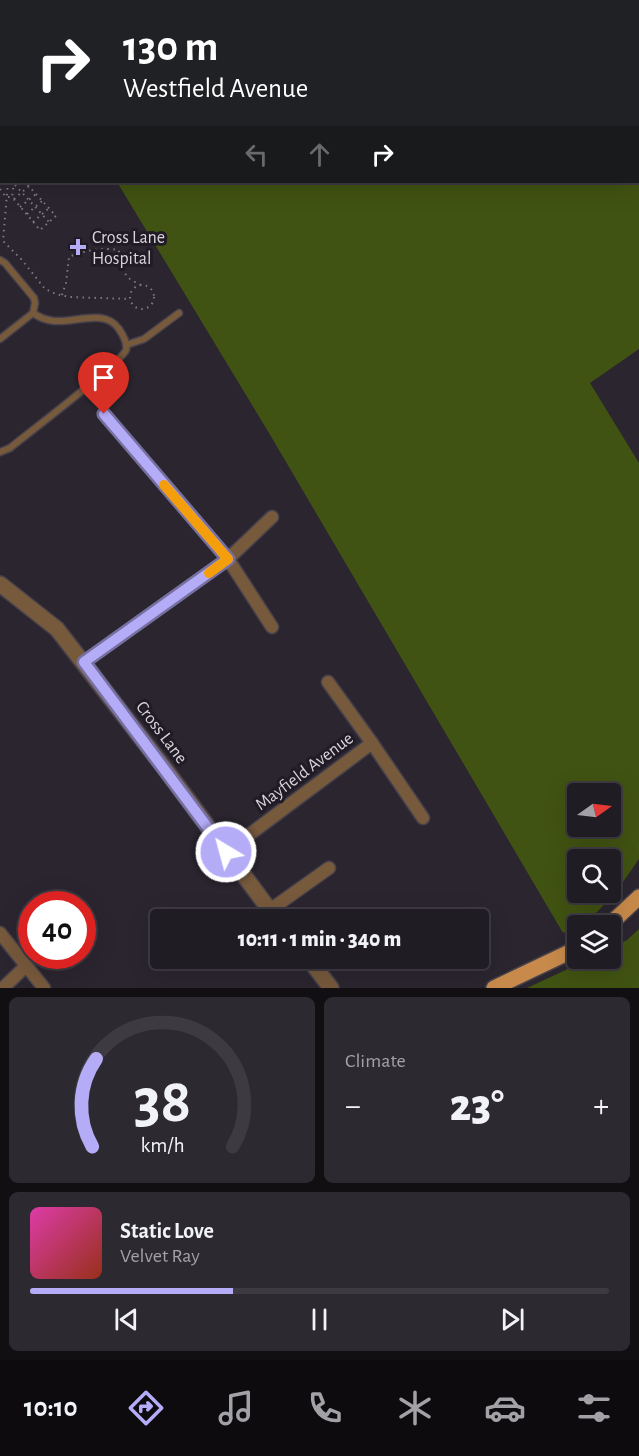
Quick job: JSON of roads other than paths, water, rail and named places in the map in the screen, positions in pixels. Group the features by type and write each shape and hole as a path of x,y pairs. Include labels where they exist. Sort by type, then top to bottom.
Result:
{"main road":[{"path":"620,915 639,897"},
{"path":"494,988 567,953"}],"street":[{"path":"104,414 228,559 272,627"},
{"path":"84,662 228,559 272,517"},
{"name":"Cross Lane","path":"0,584 57,629 269,909"},
{"name":"Mayfield Avenue","path":"226,852 372,743 328,682"},
{"path":"372,743 423,818"},
{"path":"281,909 329,868"},
{"path":"0,933 18,956"},
{"path":"3,988 23,969"},
{"path":"28,969 44,988"},
{"path":"316,969 331,988"}],"lane":[{"path":"0,260 34,298 35,303 33,313 0,339"},
{"path":"0,452 10,448 125,353 124,337 111,320 99,318 52,321 42,319 33,313"},
{"path":"126,345 144,339 179,313"}],"place":[{"name":"Cross Lane Hospital","path":"78,247"}]}
